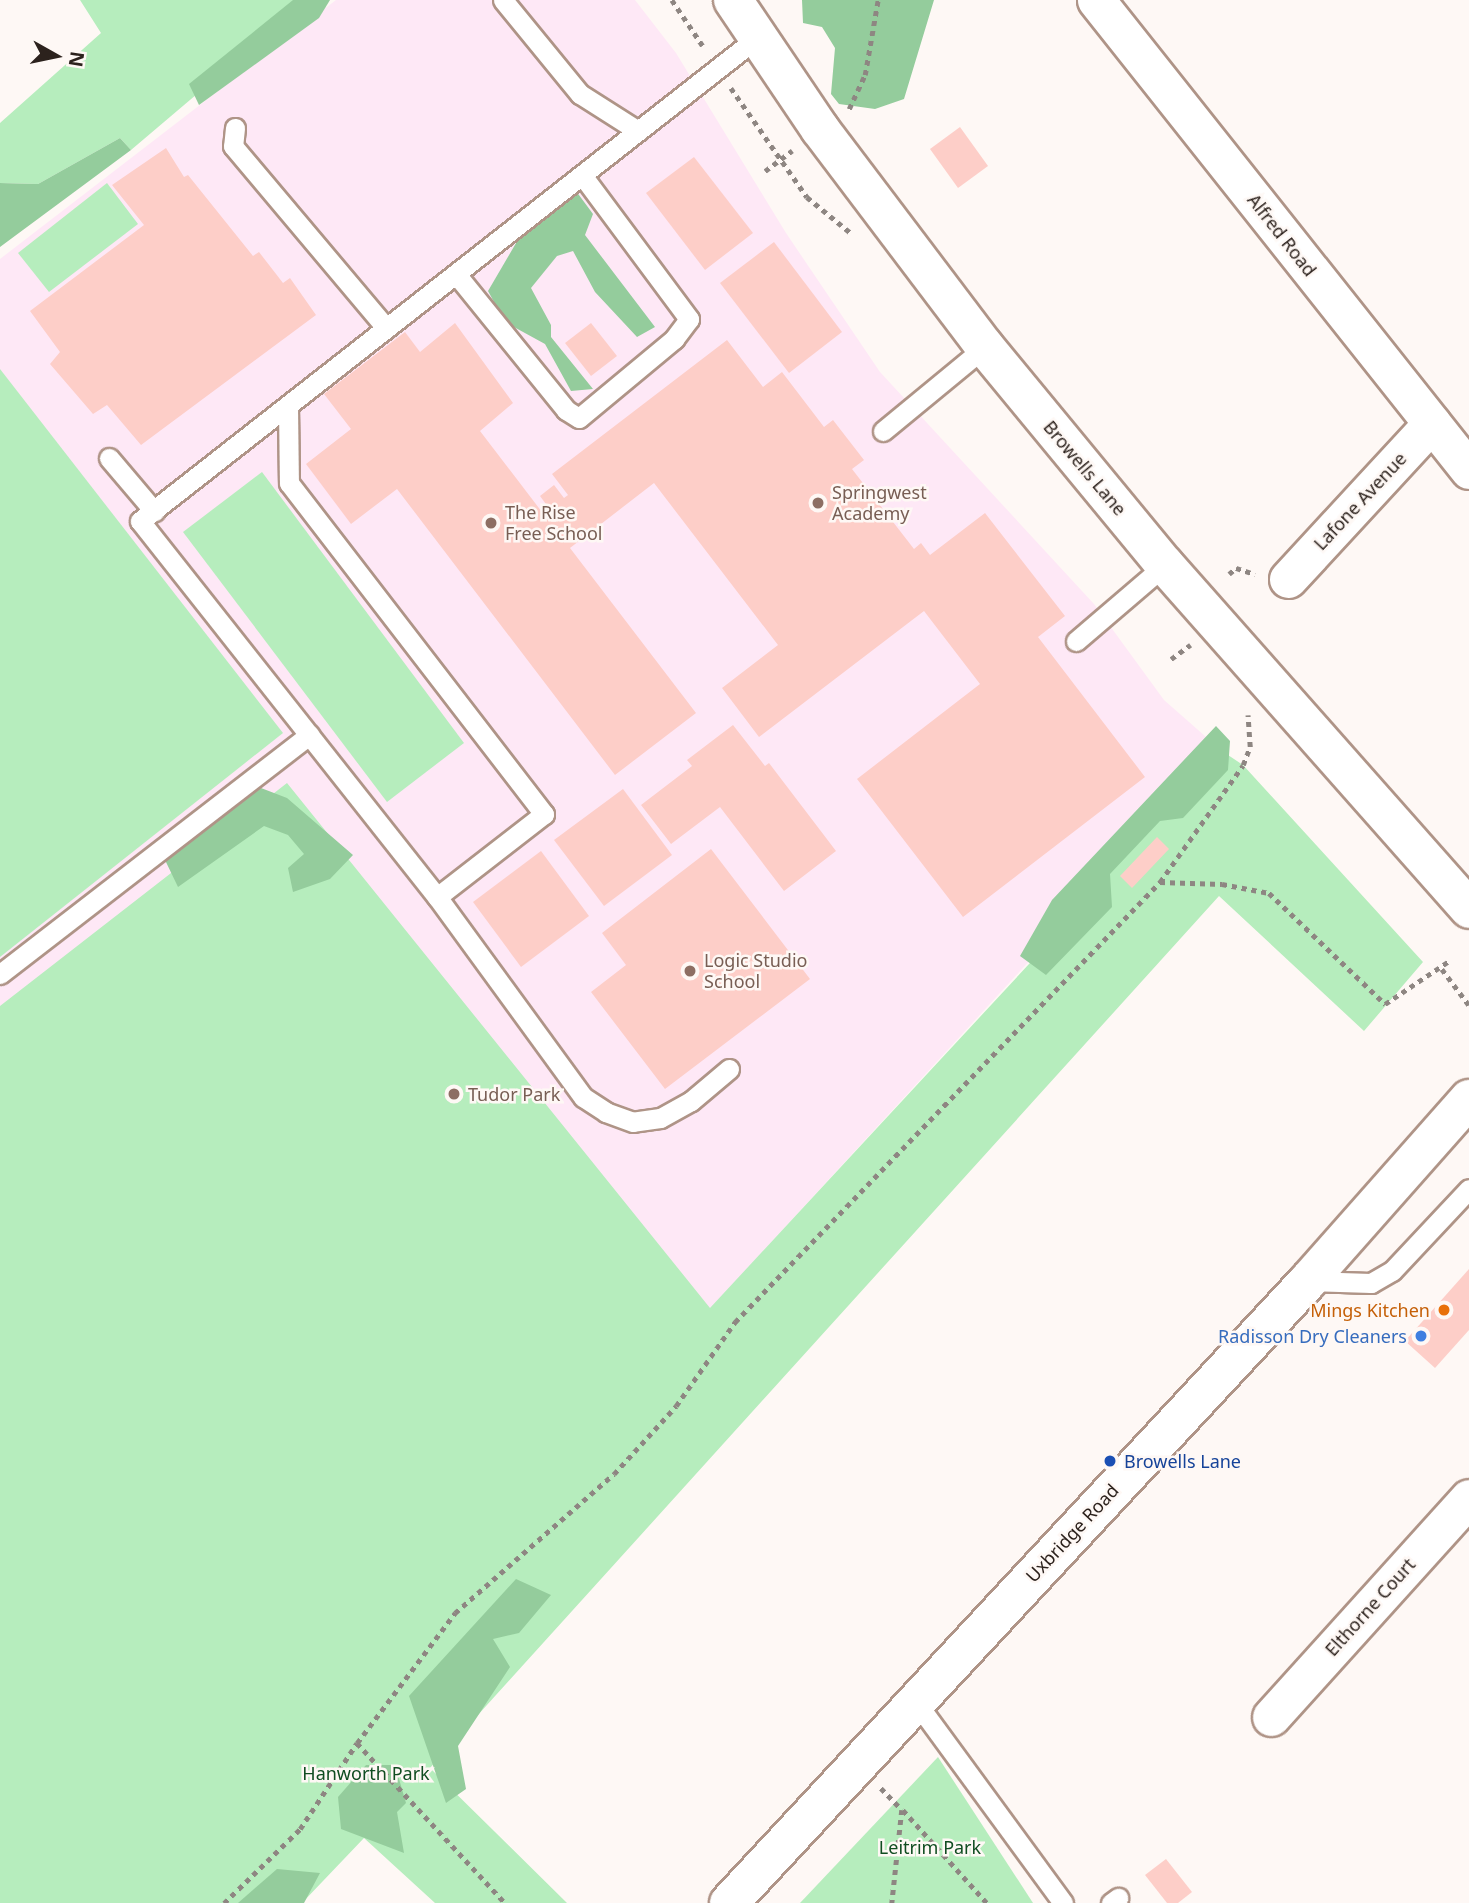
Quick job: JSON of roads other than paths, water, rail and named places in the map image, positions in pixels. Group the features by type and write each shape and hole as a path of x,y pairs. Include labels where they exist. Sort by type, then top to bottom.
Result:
{"street":[{"name":"Browells Lane","path":"733,0 835,150 985,347 1165,565 1469,909"},
{"name":"Alfred Road","path":"1096,0 1469,470"},
{"name":"Lafone Avenue","path":"1271,577 1432,423"},
{"name":"Uxbridge Road","path":"729,1903 1308,1281 1469,1099"},
{"name":"Elthorne Court","path":"1271,1717 1469,1498"}],"lane":[{"path":"503,0 580,94 638,131"},
{"path":"729,1069 691,1101 660,1118 633,1122 606,1112 583,1097 437,897 140,521 758,37"},
{"path":"235,128 233,146 386,328"},
{"path":"456,274 566,410 579,418 674,339 689,319 582,175"},
{"path":"883,430 985,347"},
{"path":"288,406 289,483 544,814 437,897"},
{"path":"110,458 154,511"},
{"path":"1076,642 1165,565"},
{"path":"0,974 309,735"},
{"path":"1308,1281 1371,1283 1392,1271 1469,1189"},
{"path":"916,1702 1063,1903"}],"place":[{"name":"Springwest Academy","path":"818,503"},
{"name":"The Rise Free School","path":"491,523"},
{"name":"Logic Studio School","path":"690,971"},
{"name":"Tudor Park","path":"454,1094"},
{"name":"Mings Kitchen","path":"1444,1310"},
{"name":"Radisson Dry Cleaners","path":"1421,1336"},
{"name":"Browells Lane","path":"1110,1461"}],"park label":[{"name":"Hanworth Park","path":"366,1773"},
{"name":"Leitrim Park","path":"930,1847"}]}
